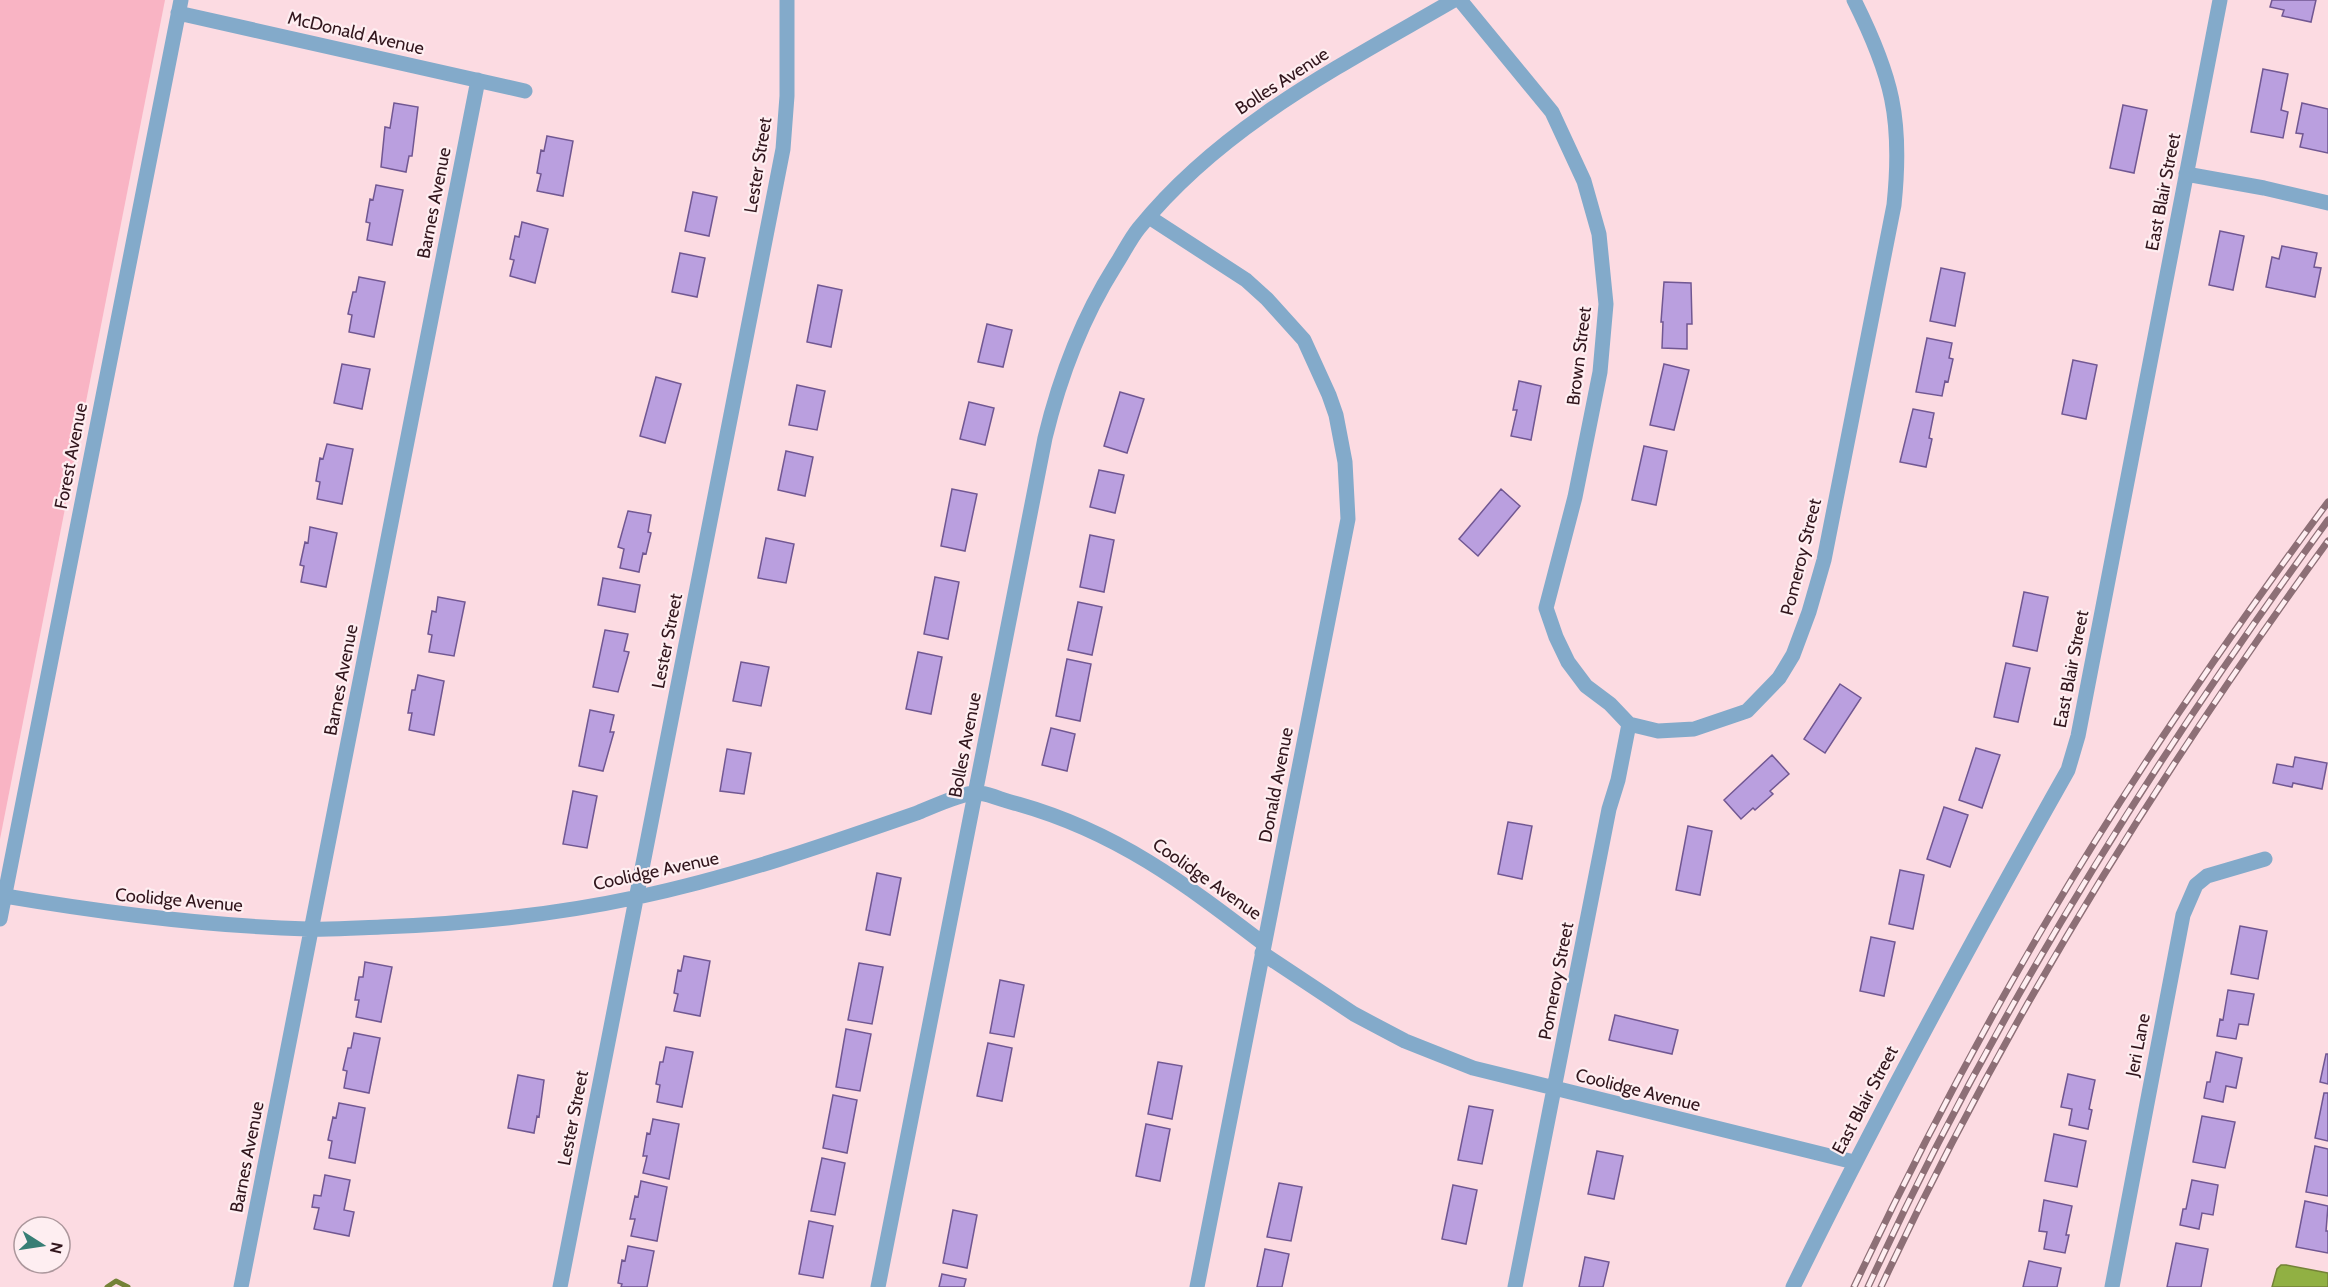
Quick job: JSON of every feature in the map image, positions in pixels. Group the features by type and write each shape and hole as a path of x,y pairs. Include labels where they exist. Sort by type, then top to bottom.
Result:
{"street":[{"name":"Lester Street","path":"560,1287 783,149 787,96 787,0"},
{"name":"Bolles Avenue","path":"878,1287 1045,438 1055,395 1075,340 1093,300 1138,229 1184,179 1249,125 1302,88 1454,0"},
{"name":"Brown Street","path":"1460,0 1552,112 1584,181 1599,234 1606,304 1600,372 1575,497 1546,608 1568,662 1586,687 1610,705 1629,724"},
{"name":"Pomeroy Street","path":"1515,1287 1609,809 1618,780 1629,724 1658,730 1694,729 1747,711 1779,678 1793,655 1816,591 1835,509 1894,205 1898,169 1898,132 1892,93 1879,52 1854,0"},
{"name":"East Blair Street","path":"1793,1287 1854,1162 1965,954 2068,770 2078,736 2220,0"},
{"name":"McDonald Avenue","path":"179,7 525,91"},
{"name":"Forest Avenue","path":"0,919 179,7"},
{"name":"Barnes Avenue","path":"241,1287 478,80"},
{"path":"2186,174 2264,188 2328,203"},
{"name":"Donald Avenue","path":"1149,217 1233,270 1273,306 1304,340 1329,395 1341,434 1348,519 1197,1287"},
{"name":"Coolidge Avenue","path":"5,896 155,918 311,930 473,921 636,898 735,873 804,852 975,792 1072,822 1139,855 1191,888 1263,948 1354,1014 1405,1041 1473,1068 1854,1162"},
{"name":"Jeri Lane","path":"2112,1287 2183,915 2196,885 2207,876 2265,859"}],"shaded area":[{"path":"0,0 165,0 0,839"},
{"path":"2281,1265 2328,1273 2328,1287 2272,1287 2277,1269"}],"building":[{"path":"2272,0 2316,0 2311,22 2282,16 2284,10 2270,7"},
{"path":"2263,69 2288,74 2281,110 2288,112 2283,138 2251,132"},
{"path":"394,103 418,107 412,156 409,156 406,172 381,167 385,127 390,128"},
{"path":"2302,103 2328,109 2328,153 2300,147 2303,134 2296,133"},
{"path":"2123,105 2147,110 2134,173 2110,168"},
{"path":"547,136 573,141 563,196 537,191 541,174 537,173 541,150 544,151"},
{"path":"376,185 403,190 392,245 367,240 370,223 366,222 370,199 373,200"},
{"path":"693,192 717,197 709,236 685,231"},
{"path":"522,222 548,229 535,283 510,276 514,260 510,259 515,236 519,237"},
{"path":"2220,231 2244,236 2233,290 2209,285"},
{"path":"2282,246 2317,253 2314,267 2321,268 2315,297 2266,287 2272,257 2279,259"},
{"path":"680,253 705,258 697,297 672,292"},
{"path":"1941,268 1965,273 1955,326 1930,321"},
{"path":"359,277 385,282 374,337 349,332 352,315 348,314"},
{"path":"1664,282 1691,283 1692,324 1687,324 1687,349 1662,348"},
{"path":"818,285 842,290 831,347 807,342"},
{"path":"987,324 1012,330 1003,367 978,362"},
{"path":"1927,338 1952,343 1949,358 1953,359 1942,396 1916,392"},
{"path":"2073,360 2097,365 2086,419 2062,414"},
{"path":"342,364 370,369 362,409 334,403"},
{"path":"1664,364 1689,370 1674,430 1650,425"},
{"path":"656,377 681,384 665,443 640,436"},
{"path":"1519,381 1541,386 1531,440 1511,436 1517,410 1513,410"},
{"path":"797,385 825,391 817,430 789,425"},
{"path":"1120,392 1144,399 1127,453 1104,446"},
{"path":"969,402 994,408 985,445 960,439"},
{"path":"1913,409 1934,413 1929,438 1932,439 1926,467 1900,462"},
{"path":"327,444 353,449 342,504 317,499 320,482 316,481 320,458 323,459"},
{"path":"1644,446 1667,451 1656,505 1632,500"},
{"path":"786,451 813,457 805,496 778,490"},
{"path":"1099,470 1124,475 1115,513 1090,507"},
{"path":"952,489 977,494 965,551 941,546"},
{"path":"1501,489 1520,506 1478,556 1459,539"},
{"path":"628,511 651,515 648,532 651,533 639,572 620,568 624,549 618,547"},
{"path":"310,527 337,533 326,587 301,582 304,566 300,565 305,542 308,543"},
{"path":"1090,535 1114,540 1104,592 1080,587"},
{"path":"766,538 794,544 786,583 758,578"},
{"path":"935,577 959,582 948,639 924,634"},
{"path":"603,578 640,585 635,612 598,605"},
{"path":"2024,592 2048,597 2037,651 2013,646"},
{"path":"438,597 465,602 454,656 429,652 432,635 428,634 432,611 436,612"},
{"path":"1078,602 1102,607 1092,655 1068,650"},
{"path":"605,630 628,634 624,651 629,652 618,692 593,687"},
{"path":"918,652 942,657 931,714 906,709"},
{"path":"1067,659 1091,664 1080,721 1056,716"},
{"path":"741,662 769,667 761,706 733,701"},
{"path":"2006,663 2030,668 2018,722 1994,717"},
{"path":"418,675 444,681 434,735 409,730 412,713 408,713 412,690 415,690"},
{"path":"1840,684 1861,698 1825,753 1804,739"},
{"path":"590,710 614,715 610,732 614,732 603,771 579,766"},
{"path":"1051,728 1075,734 1067,771 1042,765"},
{"path":"1976,748 2000,755 1982,808 1959,800"},
{"path":"727,749 751,753 744,794 720,791"},
{"path":"1772,755 1789,774 1770,791 1773,794 1741,819 1724,800"},
{"path":"2295,757 2327,763 2322,789 2293,783 2292,787 2273,783 2277,764 2293,767"},
{"path":"573,791 597,796 587,848 563,844"},
{"path":"1944,807 1968,815 1950,867 1927,859"},
{"path":"1508,822 1532,826 1522,879 1498,874"},
{"path":"1688,826 1712,831 1700,895 1676,890"},
{"path":"1900,870 1924,875 1913,929 1889,924"},
{"path":"877,873 901,878 890,935 866,930"},
{"path":"2240,926 2267,931 2258,979 2231,974"},
{"path":"1871,937 1895,942 1884,996 1860,991"},
{"path":"684,956 710,961 700,1016 674,1011 678,994 674,993 678,970 681,971"},
{"path":"365,962 392,967 381,1022 356,1017 359,1000 355,1000 359,977 363,977"},
{"path":"859,963 883,967 872,1024 848,1020"},
{"path":"1000,980 1024,985 1014,1037 990,1033"},
{"path":"2228,990 2254,994 2248,1025 2239,1024 2236,1039 2217,1036 2220,1019 2223,1020"},
{"path":"1615,1015 1678,1030 1672,1054 1609,1040"},
{"path":"846,1029 871,1034 860,1091 836,1087"},
{"path":"354,1033 380,1038 369,1093 344,1088 347,1071 343,1070"},
{"path":"988,1043 1012,1048 1002,1101 977,1096"},
{"path":"666,1047 693,1052 682,1107 657,1102 660,1085 656,1084 660,1062 663,1062"},
{"path":"2216,1052 2242,1058 2236,1088 2226,1086 2223,1102 2204,1098"},
{"path":"2326,1054 2328,1054 2328,1084 2320,1082"},
{"path":"1158,1062 1182,1066 1172,1119 1148,1114"},
{"path":"2068,1074 2095,1080 2089,1109 2092,1110 2088,1129 2069,1125 2072,1109 2061,1107"},
{"path":"518,1075 544,1080 539,1117 537,1116 534,1133 508,1128"},
{"path":"2324,1093 2328,1093 2328,1141 2315,1138"},
{"path":"833,1095 857,1100 847,1153 823,1148"},
{"path":"339,1103 365,1108 355,1163 329,1158 332,1141 328,1140"},
{"path":"1469,1106 1493,1110 1482,1164 1458,1160"},
{"path":"2202,1116 2235,1122 2225,1168 2193,1162"},
{"path":"653,1119 679,1124 669,1179 643,1173 647,1156 643,1156 647,1133 650,1134"},
{"path":"1146,1124 1170,1129 1160,1181 1136,1176"},
{"path":"2054,1134 2086,1141 2077,1187 2045,1181"},
{"path":"2315,1146 2328,1149 2328,1196 2306,1192"},
{"path":"1597,1151 1623,1156 1614,1199 1588,1194"},
{"path":"822,1158 845,1163 835,1215 811,1211"},
{"path":"325,1175 350,1180 344,1210 354,1212 349,1236 314,1229 319,1208 312,1207 314,1195 321,1196"},
{"path":"2192,1180 2218,1185 2213,1215 2202,1213 2199,1229 2180,1225"},
{"path":"641,1181 667,1187 657,1241 631,1236 635,1219 630,1219"},
{"path":"1279,1183 1302,1187 1291,1241 1267,1237"},
{"path":"1453,1185 1477,1190 1466,1244 1442,1239"},
{"path":"2044,1200 2072,1206 2065,1253 2044,1249 2047,1232 2039,1231"},
{"path":"2305,1201 2328,1206 2326,1231 2328,1231 2328,1253 2296,1247"},
{"path":"953,1210 977,1215 967,1268 943,1263"},
{"path":"809,1221 833,1226 823,1278 799,1274"},
{"path":"2176,1243 2208,1249 2201,1287 2167,1287"},
{"path":"628,1246 654,1251 647,1287 621,1287 622,1284 618,1283 622,1260 625,1261"},
{"path":"1265,1249 1289,1254 1282,1287 1257,1287"},
{"path":"1585,1257 1609,1262 1603,1287 1579,1287"},
{"path":"2029,1261 2061,1268 2057,1287 2023,1287"},
{"path":"942,1274 966,1279 964,1287 939,1287"}],"waterway":[{"path":"107,1287 116,1281 128,1287"}],"railway":[{"path":"1854,1287 1971,1055 2080,865 2182,707 2328,502"},
{"path":"1868,1287 1916,1186 1968,1086 2079,892 2199,703 2328,520"},
{"path":"1881,1287 1979,1092 2086,903 2203,720 2328,541"}]}
